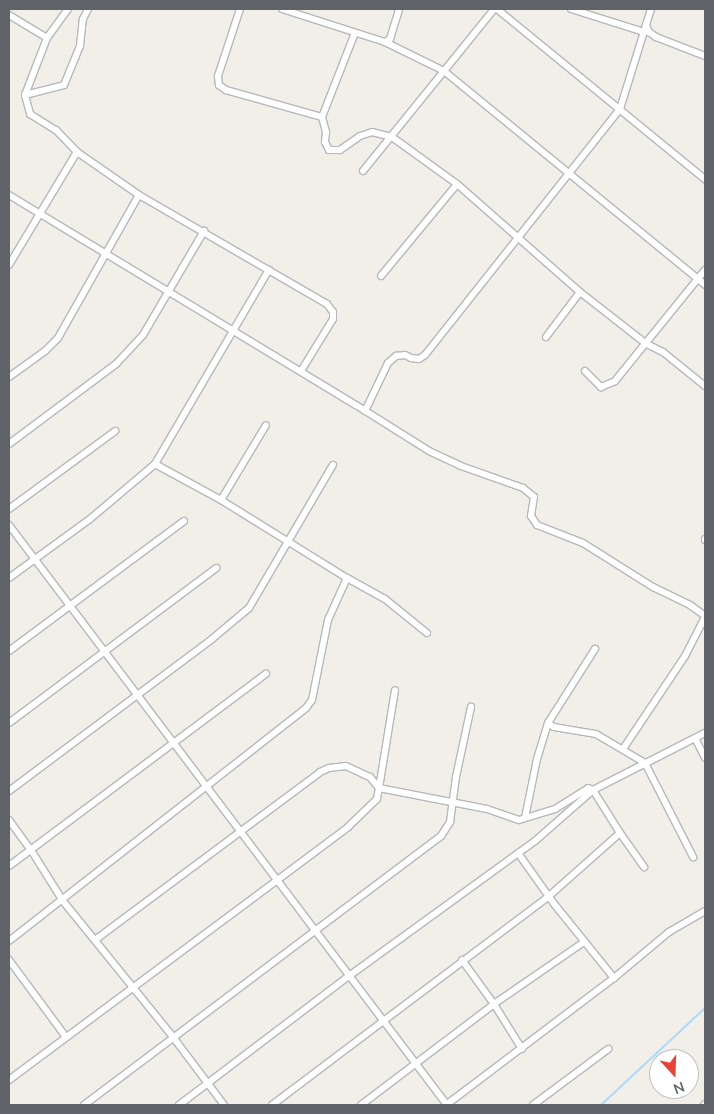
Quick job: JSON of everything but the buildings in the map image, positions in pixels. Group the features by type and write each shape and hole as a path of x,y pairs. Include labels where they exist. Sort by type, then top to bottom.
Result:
{"street":[{"path":"68,9 47,38 24,95 30,114 56,130 77,152 139,195 327,304 334,312 333,320 301,371"},
{"path":"24,95 64,85 80,46 83,18 88,9"},
{"path":"240,9 218,76 219,85 226,90 322,117"},
{"path":"282,9 385,42 444,71 705,285"},
{"path":"385,42 390,39 399,9"},
{"path":"363,171 496,9 705,179"},
{"path":"571,9 645,28 656,37 705,56"},
{"path":"365,410 388,363 396,356 405,355 411,358 419,358 425,355 620,109 651,9"},
{"path":"9,16 47,38"},
{"path":"355,33 322,117 326,132 325,142 329,150 340,150 360,136 372,132 392,137 457,184 580,292 645,343 663,352 705,386"},
{"path":"9,265 77,152"},
{"path":"381,276 457,184"},
{"path":"9,195 448,461 523,488 534,497 531,516 537,525 583,544 653,587 690,605 705,616 685,656 623,750"},
{"path":"9,377 44,352 58,338 139,195"},
{"path":"9,444 116,364 143,335 204,231"},
{"path":"9,578 90,519 155,464 270,270"},
{"path":"585,371 601,387 615,381 705,270"},
{"path":"546,337 580,292"},
{"path":"221,500 266,425"},
{"path":"9,509 115,431"},
{"path":"155,464 221,500 347,578 385,599 427,633"},
{"path":"9,791 136,694 212,639 249,608 333,465"},
{"path":"9,652 184,521"},
{"path":"9,525 206,788 316,929 349,976 447,1105 614,978 669,932 705,911"},
{"path":"9,723 216,568"},
{"path":"9,941 306,708 312,700 328,620 347,578"},
{"path":"526,818 536,759 548,722 595,649"},
{"path":"9,866 266,674"},
{"path":"9,1080 348,827 377,799 395,690"},
{"path":"84,1105 441,836 450,822 452,802 471,707"},
{"path":"548,722 554,727 596,734 646,763 693,857"},
{"path":"179,1105 349,976 549,830 593,790 705,733"},
{"path":"695,738 705,758"},
{"path":"95,940 328,768 346,766 354,768 370,777 379,788 486,809 519,820 555,809 588,788 593,790 644,867"},
{"path":"9,820 31,850 62,901 174,1037 224,1105"},
{"path":"272,1105 549,896 620,833"},
{"path":"518,853 531,870 533,876 614,978"},
{"path":"361,1105 494,1004 584,942"},
{"path":"9,960 66,1037"},
{"path":"462,960 494,1004 522,1049"},
{"path":"533,1105 608,1049"}],"waterway":[{"path":"601,1105 705,1008"}]}
